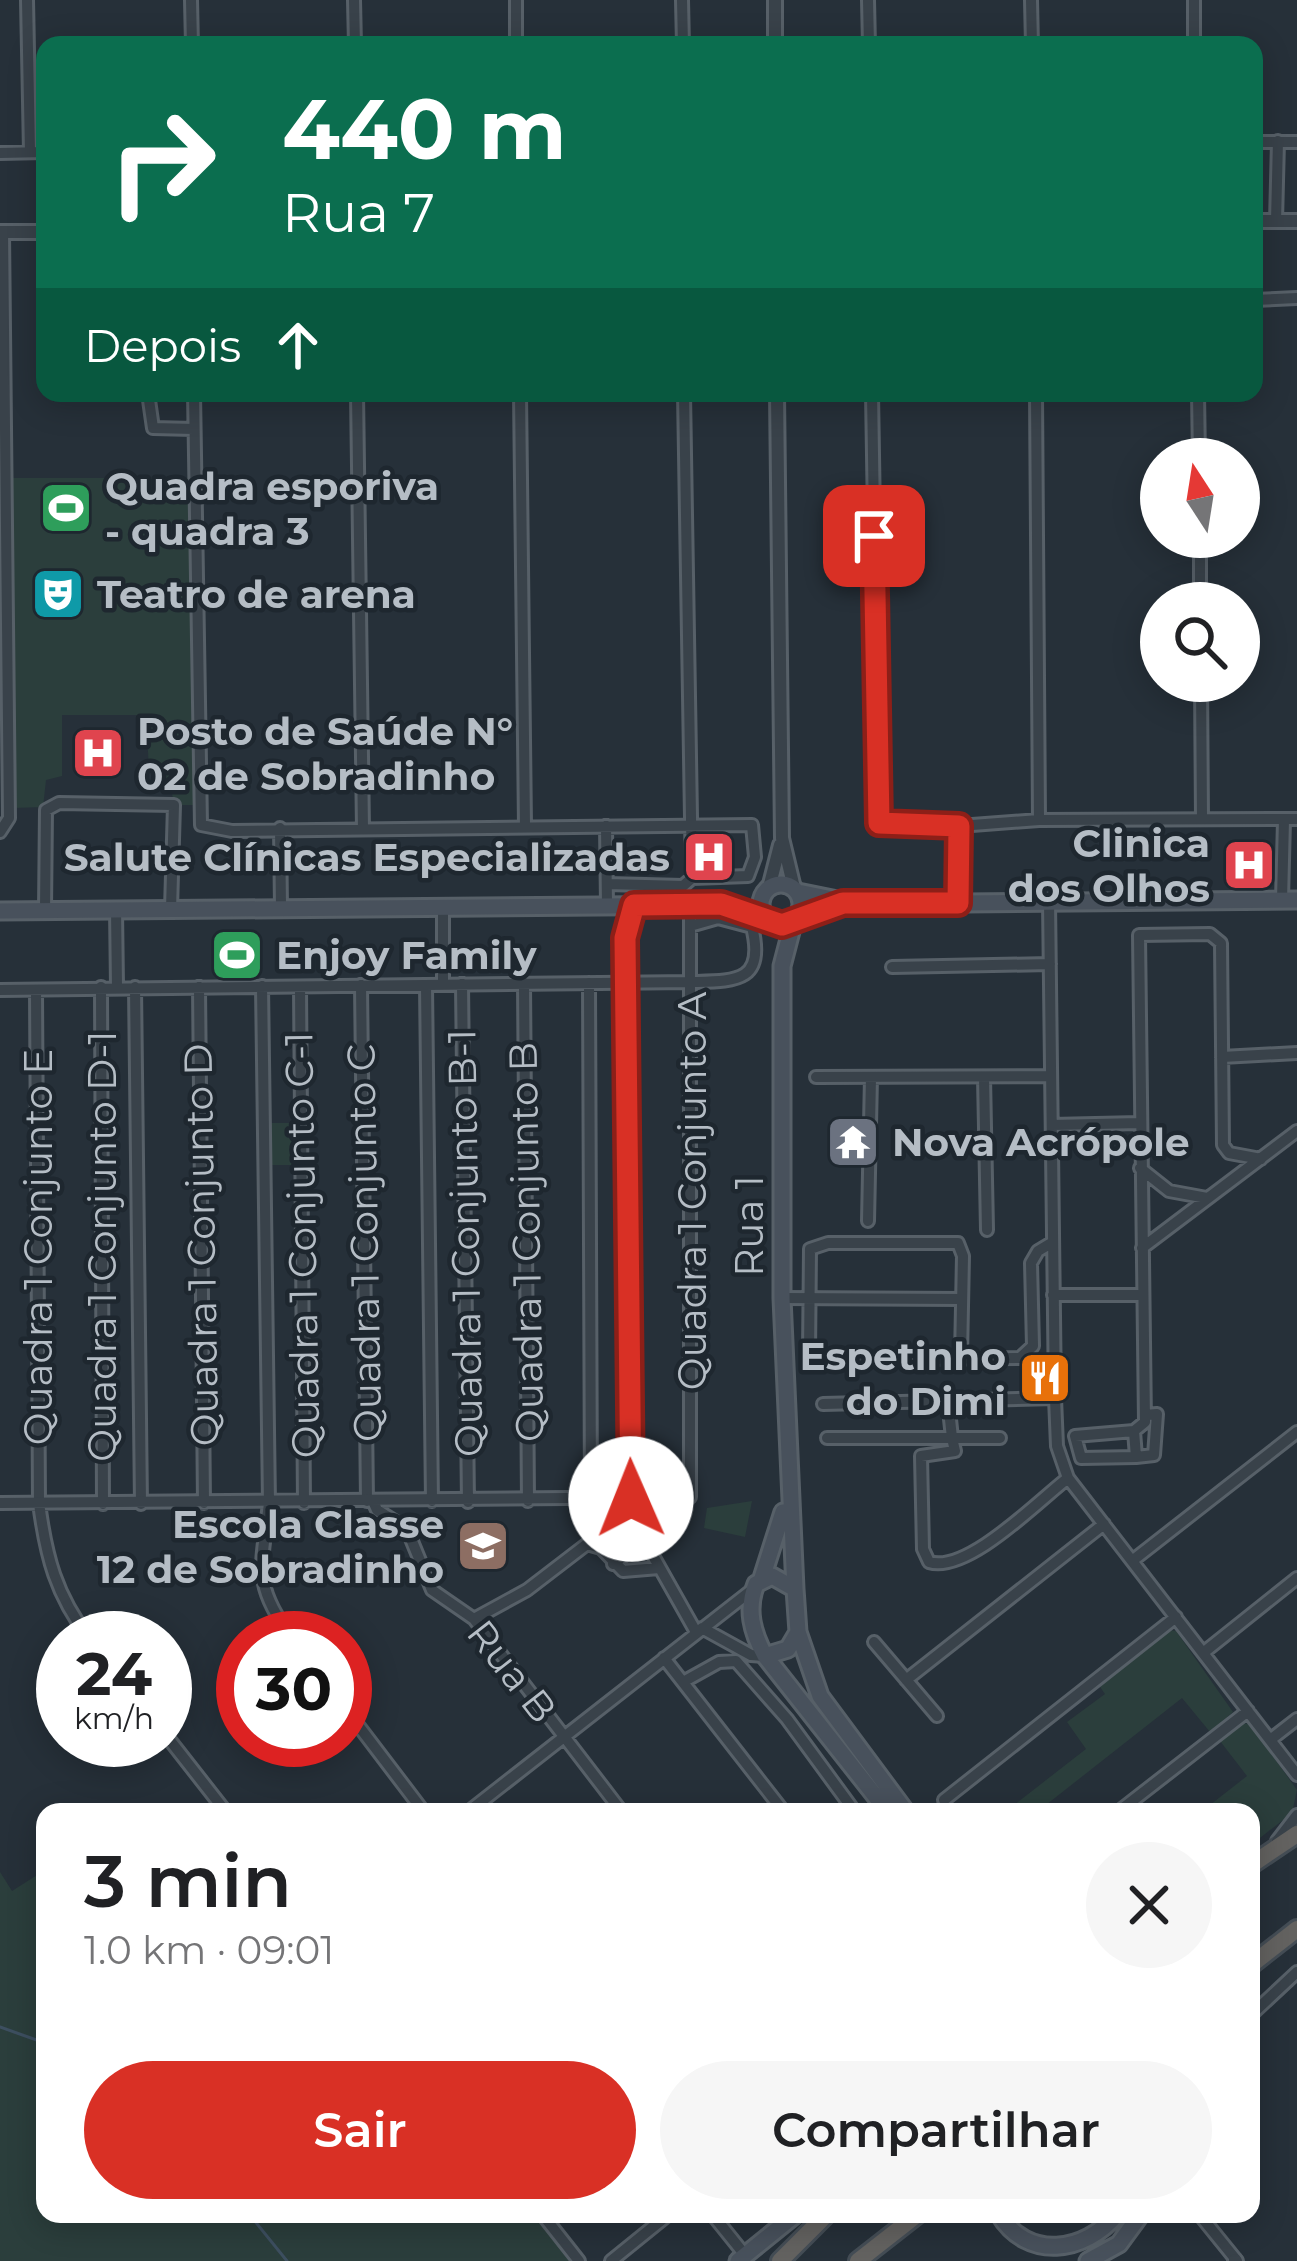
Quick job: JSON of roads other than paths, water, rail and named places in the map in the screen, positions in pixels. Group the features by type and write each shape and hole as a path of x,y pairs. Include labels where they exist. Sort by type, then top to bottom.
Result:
{"highway":[{"path":"1260,1858 1297,1834"},
{"path":"1260,1959 1292,1937"},
{"path":"780,2261 818,2223"},
{"path":"858,2261 906,2223"}],"main road":[{"path":"0,911 690,905 721,904 767,890 796,890 843,903 1290,900"},
{"name":"Rua 1","path":"767,890 766,918 782,967"},
{"name":"Rua 1","path":"787,1485 782,967 796,918 796,890"},
{"path":"721,904 782,925 843,903"},
{"path":"787,1485 780,1532 757,1584 753,1631 765,1655 881,1803"},
{"path":"787,1485 798,1632 820,1696 899,1803"},
{"path":"757,1584 780,1577 795,1589"},
{"path":"765,1655 788,1649 798,1632"},
{"path":"742,2258 785,2223"},
{"path":"1007,2223 1020,2239 1053,2249 1088,2240 1107,2223"},
{"path":"1088,2261 1119,2244 1134,2223"}],"street":[{"path":"27,0 30,152"},
{"path":"191,0 192,36"},
{"path":"354,0 355,36"},
{"path":"516,0 516,36"},
{"path":"682,0 683,36"},
{"path":"775,0 775,36"},
{"path":"868,0 869,36"},
{"path":"1031,0 1031,36"},
{"path":"1194,0 1194,36"},
{"path":"1263,142 1297,142"},
{"path":"1276,221 1278,142"},
{"path":"0,153 36,152"},
{"path":"1263,221 1297,220"},
{"path":"0,832 9,818 2,232 36,232"},
{"path":"1263,300 1297,298"},
{"path":"149,402 153,428 194,429"},
{"path":"194,402 199,823 211,830 750,823 755,844 752,870 744,879 692,878 683,886 607,884"},
{"path":"357,402 363,829"},
{"path":"520,402 526,826"},
{"path":"684,402 692,878"},
{"path":"777,402 782,838 796,890"},
{"path":"872,402 879,823 959,826 1039,820 1290,819 1290,900"},
{"path":"1036,402 1039,820"},
{"path":"1198,402 1199,438"},
{"path":"1201,702 1202,818"},
{"path":"45,910 46,810 59,803 174,805 171,908"},
{"path":"606,826 607,905"},
{"path":"958,903 959,826"},
{"path":"280,829 281,907"},
{"path":"767,890 782,838"},
{"path":"1049,901 1057,1446 1068,1478 1297,1775"},
{"path":"443,904 443,984"},
{"path":"634,905 625,938 626,1499 658,1568 699,1630 751,1655 765,1655"},
{"name":"Quadra 1 Conjunto A","path":"626,1499 686,1499 694,1490 690,905"},
{"path":"116,909 117,987"},
{"path":"0,991 737,981 754,963 752,927 740,920 690,926"},
{"path":"1145,1414 1157,1414 1154,1455 1081,1458 1076,1436 1144,1426 1139,935 1216,935 1221,943 1223,1145 1229,1153 1261,1159"},
{"path":"892,967 1050,964"},
{"name":"Quadra 1 Conjunto B","path":"524,983 528,1501"},
{"path":"589,983 591,1500"},
{"name":"Quadra 1 Conjunto B-1","path":"462,984 468,1502"},
{"name":"Quadra 1 Conjunto C","path":"361,985 370,1502"},
{"name":"Quadra 1 Conjunto B-1","path":"426,985 432,1501"},
{"name":"Quadra 1 Conjunto C-1","path":"262,986 269,1503 261,1536 263,1593 275,1611"},
{"name":"Quadra 1 Conjunto D-1","path":"101,987 104,1504"},
{"name":"Quadra 1 Conjunto D-1","path":"135,987 141,1504"},
{"name":"Quadra 1 Conjunto D","path":"199,987 204,1503"},
{"name":"Quadra 1 Conjunto C-1","path":"300,987 304,1504"},
{"name":"Quadra 1 Conjunto E","path":"36,990 39,1503 46,1556 68,1611"},
{"path":"1222,1057 1297,1053"},
{"path":"816,1077 1051,1076"},
{"path":"868,1221 872,1077"},
{"path":"984,1077 987,1230"},
{"path":"1052,1125 1139,1123"},
{"path":"1142,1249 1297,1131"},
{"path":"1140,1168 1169,1191 1210,1198"},
{"path":"961,1357 961,1247 946,1241 817,1245 807,1253 809,1354 815,1360 1020,1358 1031,1352 1031,1262 1053,1242"},
{"path":"1054,1295 1143,1295"},
{"path":"782,1298 962,1299"},
{"path":"824,1404 1055,1398"},
{"path":"948,1400 952,1453 921,1456 922,1537 929,1562 956,1564 1068,1478"},
{"path":"1134,1431 1136,1457"},
{"path":"1132,1561 1297,1432"},
{"path":"826,1438 1000,1438"},
{"path":"0,1503 626,1499"},
{"name":"Rua B","path":"370,1502 407,1529 432,1591 474,1619 615,1803"},
{"path":"907,1680 1104,1524"},
{"path":"614,1564 644,1540"},
{"path":"474,1619 527,1590 583,1546 602,1548 614,1564 636,1573 658,1568"},
{"path":"1203,1653 1297,1578"},
{"path":"479,1803 757,1584"},
{"path":"717,1617 719,1637"},
{"path":"944,1800 1176,1617"},
{"path":"874,1642 937,1717"},
{"path":"664,1658 777,1803"},
{"path":"683,1682 719,1662 736,1661 787,1719 848,1803"},
{"path":"1130,1803 1248,1712"},
{"path":"1270,1740 1297,1719"},
{"path":"372,1744 417,1803"},
{"path":"191,1767 219,1803"},
{"path":"1270,1851 1297,1815"},
{"path":"1260,2007 1297,1972"},
{"path":"549,2223 579,2261"},
{"path":"611,2261 658,2223"},
{"path":"718,2223 742,2258"},
{"path":"1206,2223 1236,2261"}],"waterway":[{"path":"0,2027 36,2040"},
{"path":"256,2223 287,2261"}],"place":[{"name":"Quadra esporiva - quadra 3","path":"66,508"},
{"name":"Teatro de arena","path":"58,594"},
{"name":"Posto de Saúde N° 02 de Sobradinho","path":"98,753"},
{"name":"Salute Clínicas Especializadas","path":"709,857"},
{"name":"Clinica dos Olhos","path":"1249,865"},
{"name":"Enjoy Family","path":"237,955"},
{"name":"Nova Acrópole","path":"853,1142"},
{"name":"Espetinho do Dimi","path":"1045,1378"},
{"name":"Escola Classe 12 de Sobradinho","path":"483,1546"}]}
